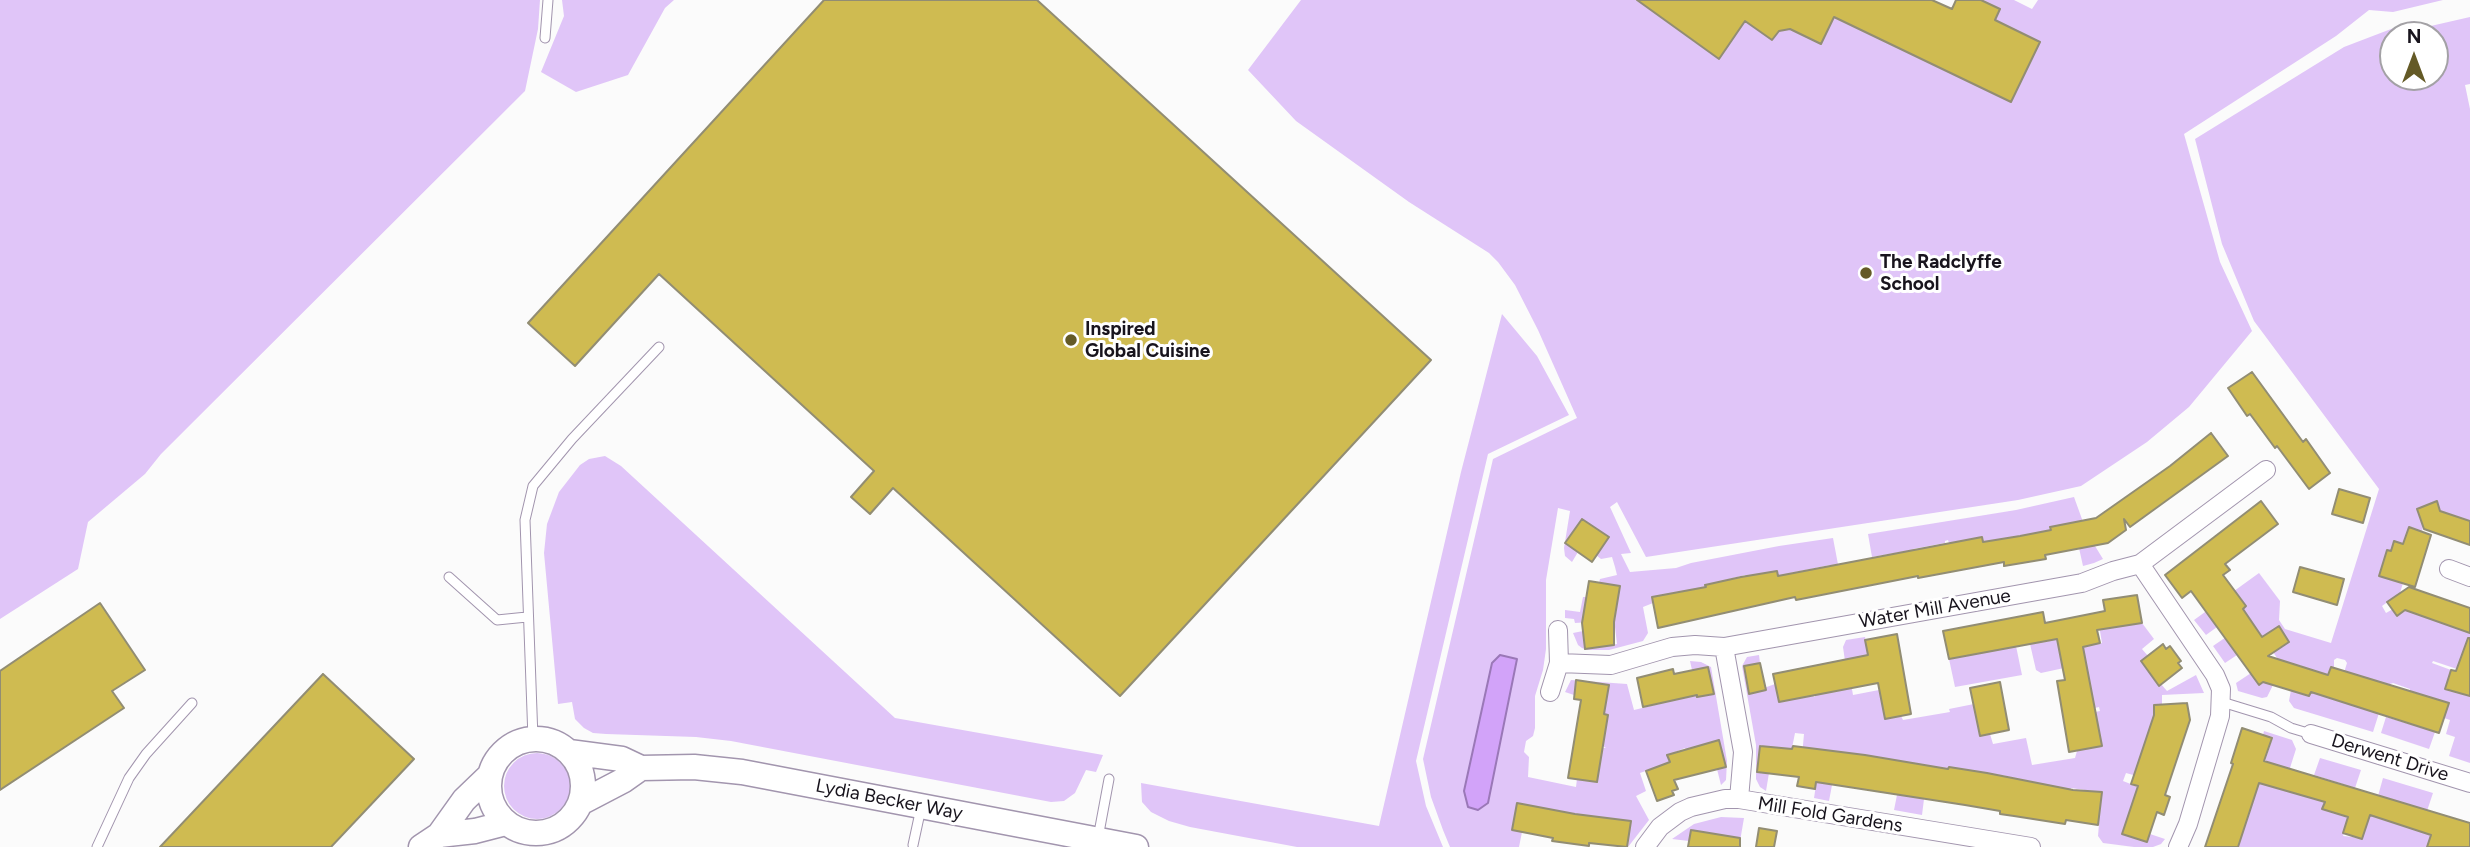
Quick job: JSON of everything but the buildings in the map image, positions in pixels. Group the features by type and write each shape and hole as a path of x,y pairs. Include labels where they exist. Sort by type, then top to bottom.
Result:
{"street":[{"name":"Water Mill Avenue","path":"1559,663 1611,665 1683,646 1724,647 2081,583 2140,564 2266,470"},
{"path":"2140,564 2216,676 2221,689 2220,716 2178,847"},
{"path":"2449,569 2470,577"},
{"path":"1550,692 1559,663 1558,631"},
{"path":"1724,647 1743,752 1739,799"},
{"name":"Derwent Drive","path":"2311,733 2470,783"},
{"path":"533,739 558,744 569,752 578,763 584,790 580,803 569,820 549,832 538,834 506,824 491,802 488,788 496,761 506,750 518,742 533,739"},
{"name":"Lydia Becker Way","path":"569,752 622,759 641,768 694,767 742,772 1136,847"},
{"path":"580,803 641,768"},
{"path":"430,841 464,800 490,775"},
{"name":"Mill Fold Gardens","path":"1645,847 1669,819 1691,807 1725,799 1739,799 2031,847"},
{"path":"430,841 506,824"}],"lane":[{"path":"545,38 548,0"},
{"path":"533,739 525,520 533,486 572,439 659,347"},
{"path":"449,577 497,620 527,617"},
{"path":"2221,702 2271,717 2291,728 2311,733"},
{"path":"97,847 129,778 146,754 192,703"},
{"path":"1098,840 1109,779"},
{"path":"913,845 921,806"}],"shaded area":[{"path":"0,0 540,0 538,29 525,91 161,454 145,474 88,522 78,569 0,619"},
{"path":"562,0 674,0 665,8 628,75 576,92 541,72 564,16"},
{"name":"The Radclyffe School","path":"1301,0 1932,0 1951,9 1956,0 2014,0 2032,9 2038,0 2443,0 2393,12 2369,10 2336,36 2184,134 2220,262 2252,331 2189,407 2147,442 2081,486 2018,500 1646,557 1617,502 1610,507 1631,553 1621,554 1630,572 1676,568 1779,546 1833,538 1840,575 1832,576 1830,565 1791,573 1792,582 1746,578 1745,575 1706,585 1708,597 1652,597 1653,603 1643,607 1648,633 1643,641 1609,650 1587,650 1582,648 1573,633 1583,631 1586,649 1617,644 1615,627 1607,628 1605,621 1575,623 1574,619 1565,618 1565,610 1580,612 1583,597 1586,597 1606,619 1615,620 1620,587 1599,583 1600,579 1617,575 1615,567 1612,557 1601,559 1596,555 1608,537 1582,519 1565,542 1578,552 1572,562 1565,556 1564,548 1570,511 1558,508 1546,580 1546,649 1535,696 1535,728 1533,736 1526,741 1524,752 1529,757 1528,777 1576,787 1577,779 1597,782 1602,748 1606,748 1603,746 1608,715 1594,712 1596,702 1606,703 1609,685 1576,681 1574,695 1565,692 1571,680 1627,684 1634,710 1679,699 1696,691 1698,697 1714,694 1708,667 1692,670 1690,661 1711,667 1727,761 1726,780 1721,785 1717,769 1725,767 1719,741 1705,744 1706,751 1693,768 1685,748 1668,755 1675,775 1668,763 1640,773 1646,791 1636,796 1649,820 1628,847 1630,821 1616,819 1614,826 1593,817 1558,811 1512,830 1522,832 1519,847 1450,847 1431,797 1423,759 1493,459 1577,418 1538,330 1515,285 1498,262 1489,253 1409,202 1296,121 1248,70"},
{"path":"2470,17 2470,84 2465,85 2470,109 2470,521 2442,517 2436,501 2417,509 2423,526 2422,532 2409,528 2403,544 2394,541 2391,551 2403,583 2400,593 2382,606 2386,613 2393,609 2398,615 2410,606 2421,616 2470,633 2457,669 2433,661 2432,663 2451,670 2446,686 2451,688 2450,691 2459,693 2462,684 2470,687 2470,763 2449,756 2455,737 2446,734 2450,720 2444,718 2446,711 2410,689 2393,683 2387,685 2342,679 2347,663 2345,660 2334,660 2334,668 2340,670 2330,670 2322,695 2379,713 2373,732 2294,708 2289,701 2291,690 2309,696 2317,672 2299,665 2273,685 2267,697 2238,691 2236,683 2251,673 2283,667 2273,652 2279,626 2262,637 2251,622 2237,655 2225,663 2213,646 2232,633 2217,627 2206,635 2194,620 2259,573 2280,601 2279,620 2285,629 2331,643 2379,489 2254,321 2222,244 2195,139 2344,47 2379,34 2379,91 2449,91 2449,22"},
{"path":"1502,314 1537,356 1569,415 1488,454 1416,761 1426,806 1443,847 1297,847 1190,827 1151,812 1142,802 1141,783 1379,826 1461,472"},
{"path":"605,456 621,466 895,718 1103,755 1096,772 1086,770 1075,793 1064,801 1051,802 731,741 593,733 584,728 575,719 572,702 558,704 544,553 547,524 559,492 580,465 589,459"},
{"path":"2074,497 2087,533 2103,559 2094,563 2083,566 2079,548 2050,528 2052,538 2041,532 2000,539 1985,550 1982,537 1949,543 1948,540 1945,543 1913,549 1914,558 1901,552 1872,557 1868,534 2016,510"},
{"path":"2142,623 2154,639 2142,649 2148,656 2141,662 2159,685 2167,691 2196,675 2204,693 2162,695 2162,704 2154,705 2154,721 2139,761 2144,778 2126,773 2123,781 2141,788 2135,805 2157,812 2122,834 2147,842 2150,834 2165,839 2161,844 2134,847 2103,843 2098,836 2099,824 2091,798 2092,791 2071,788 2070,794 2005,783 2006,776 1949,767 1948,773 1913,797 1924,799 1922,815 1894,810 1897,795 1909,796 1884,767 1885,758 1866,755 1820,782 1832,785 1829,801 1814,798 1820,759 1802,756 1804,734 1795,733 1791,753 1769,773 1766,791 1756,779 1756,745 1742,666 1747,657 1759,655 1760,663 1744,667 1750,693 1775,684 1779,702 1815,697 1849,689 1843,647 1846,640 1865,637 1872,673 1850,678 1853,695 1879,690 1885,719 1901,716 1903,720 1950,712 1949,709 1974,704 1993,744 2026,738 2032,765 2075,758 2077,751 2101,746 2095,712 2100,711 2099,707 2095,708 2064,668 2041,673 2036,670 2030,644 2056,632 2060,651 2102,643 2099,625 2108,628"},
{"path":"2016,646 2022,675 1955,687 1949,659"},
{"path":"1500,655 1517,659 1488,803 1478,810 1468,807 1464,791 1492,663"},
{"path":"2386,717 2435,732 2429,749 2381,733"},
{"path":"2264,731 2292,740 2296,749 2283,790 2325,802 2323,809 2349,818 2343,836 2362,838 2370,815 2422,832 2432,831 2427,847 2238,847 2272,739 2263,735"},
{"path":"530,753 544,753 556,758 565,767 570,786 568,799 561,810 544,819 530,819 518,814 509,805 504,793 504,779 509,767 518,758"},
{"path":"2320,758 2361,770 2355,788 2314,775"},
{"path":"2383,778 2433,793 2427,811 2378,796"},
{"path":"1721,817 1744,818 1739,847 1716,847 1718,834 1691,830 1689,841 1672,839 1694,824"}],"place":[{"name":"The Radclyffe School","path":"1866,273"},
{"name":"Inspired Global Cuisine","path":"1071,340"}]}
